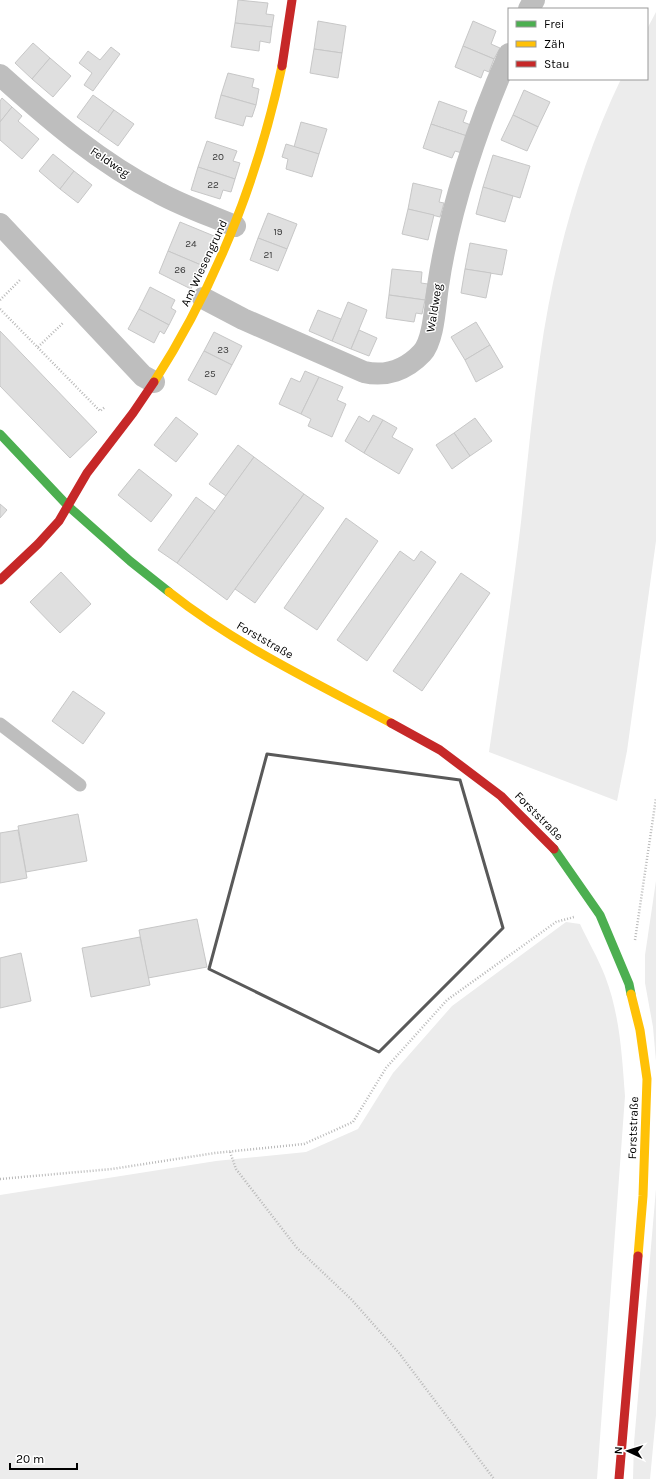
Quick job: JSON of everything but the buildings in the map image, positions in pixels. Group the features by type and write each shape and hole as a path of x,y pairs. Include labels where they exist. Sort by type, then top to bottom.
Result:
{"street":[{"name":"Am Wiesengrund","path":"0,580 59,521 87,473 154,382 203,298 235,226 260,153 274,103 283,62 292,0"},
{"name":"Waldweg","path":"203,298 243,319 364,372 386,374 400,369 410,363 422,353 429,341 439,280 464,176 476,138 508,57"},
{"name":"Feldweg","path":"0,75 62,128 123,173 159,193 235,226"},
{"path":"0,224 143,376 154,382"},
{"name":"Forststraße","path":"0,434 68,506 130,562 189,608 263,654 440,750 501,796 551,844 600,915 629,984 640,1030 647,1079 643,1196 619,1479"}],"lane":[{"path":"0,724 80,786"}],"path":[{"path":"0,300 37,264"},
{"path":"38,347 79,307"},
{"path":"0,309 100,411 105,407"},
{"path":"634,945 656,798"},
{"path":"0,1179 112,1169 230,1152 304,1144 352,1122 386,1068 446,1000 556,922 571,917 600,915"},
{"path":"230,1152 236,1169 297,1248 351,1299 399,1353 494,1479"}],"highlighted area":[{"path":"267,754 460,780 503,928 379,1052 209,969"}],"shaded area":[{"path":"656,12 656,541 627,751 617,801 489,752 510,608 537,378 552,286 570,215 606,111 621,80 648,80 648,27"},
{"path":"656,881 656,1061 653,1027 645,983 645,955"},
{"path":"566,922 580,924 605,976 614,1006 620,1036 625,1096 597,1479 0,1479 0,1195 216,1161 306,1152 358,1129 393,1073 452,1006"},
{"path":"656,1189 656,1415 650,1479 633,1479 634,1443"}],"traffic: fast":[{"path":"0,434 68,506 130,561 169,592"},
{"path":"554,849 600,915 629,984 631,994"}],"traffic: slow":[{"path":"154,382 197,308 232,230 261,149 282,66"},
{"path":"169,592 221,629 249,646 305,678 391,723"},
{"path":"631,994 640,1030 647,1079 643,1196 638,1256"}],"traffic: jam":[{"path":"282,66 292,0"},
{"path":"0,580 38,544 59,521 87,473 133,413 154,382"},
{"path":"391,723 440,750 501,796 554,849"},
{"path":"619,1479 638,1256"}]}
